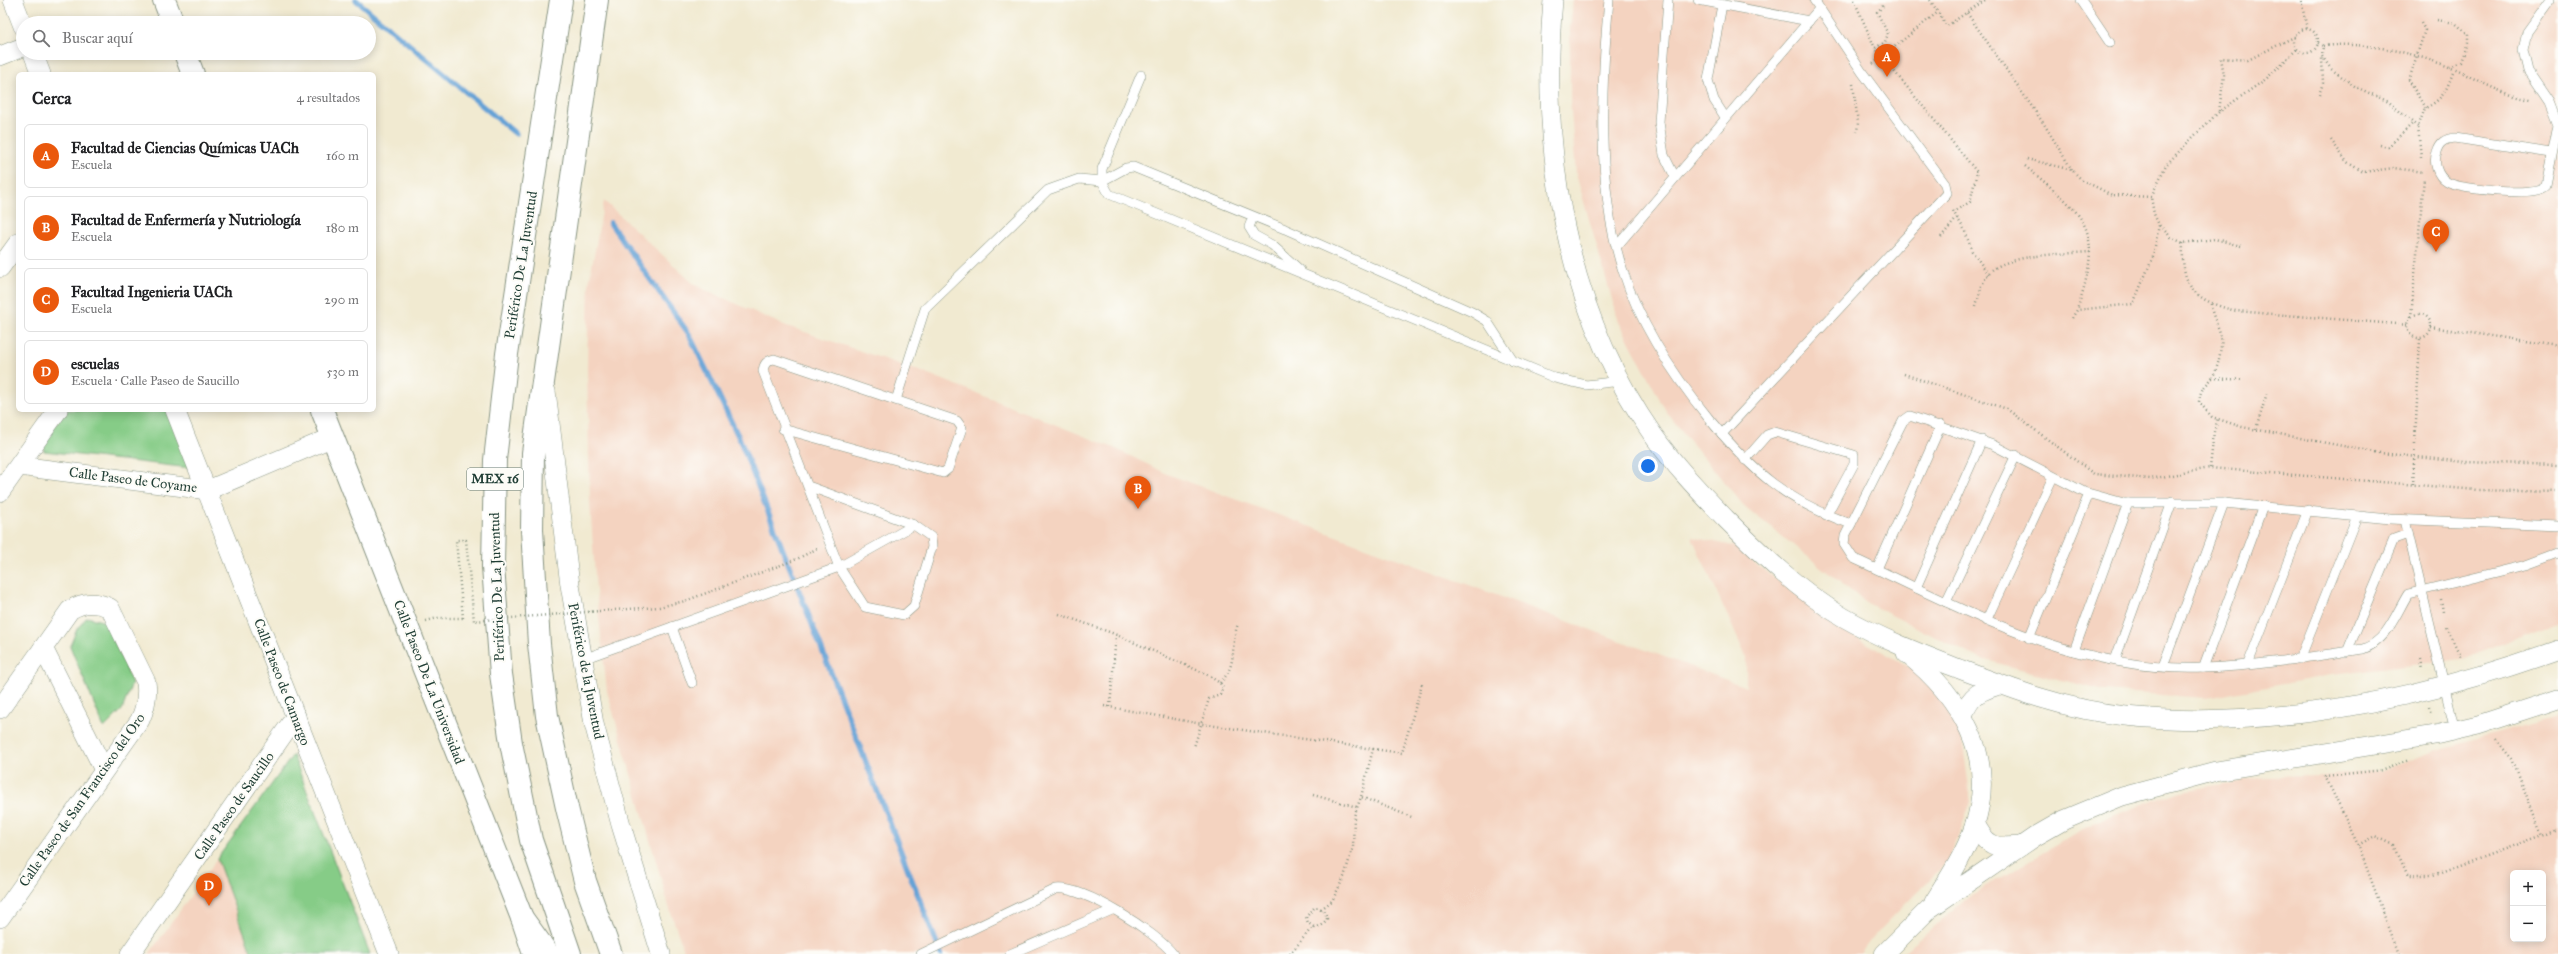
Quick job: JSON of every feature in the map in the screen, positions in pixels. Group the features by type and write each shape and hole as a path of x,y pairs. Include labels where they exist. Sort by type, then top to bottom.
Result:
{"main road":[{"path":"164,0 170,16"},
{"name":"Periférico De La Juventud","path":"560,0 503,392 495,460 494,566 501,674 511,743 532,840 570,954"},
{"name":"MEX 16","path":"597,0 545,380 533,453 532,530 540,652 547,716 585,881 611,954"},
{"path":"187,60 192,72"},
{"name":"Calle Paseo De La Universidad","path":"323,412 522,918 534,954"},
{"path":"522,918 548,954"}],"street":[{"path":"13,0 19,16"},
{"path":"1553,0 1550,91 1557,194 1574,266 1604,349 1652,433 1676,465 1766,559 1830,609 1896,645 2043,700 2085,711 2187,721 2247,719 2295,715 2343,707 2467,680 2558,650"},
{"path":"0,56 16,50"},
{"path":"36,60 40,72"},
{"path":"0,268 16,246"},
{"name":"Periférico de la Juventud","path":"545,380 570,585 594,724 621,824 661,954"},
{"path":"0,492 57,412"},
{"name":"Calle Paseo de Camargo","path":"176,412 208,490 389,954"},
{"name":"Calle Paseo de Coyame","path":"19,466 208,490 333,437"},
{"name":"Calle Paseo de San Francisco del Oro","path":"0,709 70,610 77,606 93,603 110,608 146,682 148,690 140,720 0,918"},
{"path":"1896,645 1934,679 1963,715 1975,742 1981,780 1980,801 1975,823 1956,867 1929,909"},
{"path":"43,648 104,770"},
{"path":"1963,715 1972,696 1984,689 2000,685"},
{"path":"1884,954 1929,909 2022,846 2064,820 2093,808 2163,784 2216,772 2455,730 2558,699"},
{"name":"Calle Paseo de Saucillo","path":"130,954 296,716"},
{"path":"1975,823 1985,840 1991,844 1998,847 2022,846"}],"lane":[{"path":"1608,0 1602,76 1602,119 1608,197 1616,246 1623,271 1637,306 1670,365 1722,434 1745,460 1775,487 1811,509 1826,516 1851,524"},
{"path":"1668,0 1659,122 1664,155 1675,177"},
{"path":"1698,0 1809,21"},
{"path":"1722,434 1943,199 1946,193 1945,184 1862,72 1814,0"},
{"path":"2081,0 2110,43"},
{"path":"2550,0 2528,32 2523,50 2528,71 2549,102 2558,125 2551,153 2546,186 2531,192 2452,185 2441,177 2436,162 2441,143 2446,139 2455,138 2551,153"},
{"path":"1722,5 1708,80 1714,100 1725,117"},
{"path":"1616,246 1725,117 1820,9"},
{"path":"1140,76 1102,168 1102,181 1110,194 1555,378 1586,385 1621,381"},
{"path":"896,400 925,309 1048,190 1079,179 1102,181 1126,168 1133,167 1253,217 1472,312 1487,321 1513,361"},
{"path":"1253,217 1249,227 1254,235 1272,245 1306,276"},
{"path":"784,429 938,473 946,471 962,432 961,424 957,421 774,359 769,360 763,371 784,429 808,486 838,566 865,607 904,615 909,613 914,606 932,542 931,538 914,524 808,486"},
{"path":"2558,526 2405,520 2224,503 2128,503 2089,494 2054,477 2016,455 1982,440 1915,416 1903,421 1845,536 1844,544 1847,551 1853,558 1986,621 2029,638 2074,651 2115,660 2163,666 2203,668 2300,659 2363,649 2379,641 2385,635 2408,594 2421,590 2439,588 2526,565 2558,553"},
{"path":"1877,569 1941,425"},
{"path":"1745,460 1767,435 1775,432 1854,455 1854,464 1826,516"},
{"path":"1916,588 1982,440"},
{"path":"1946,602 2016,455"},
{"path":"1986,621 2054,477"},
{"path":"2029,638 2089,494"},
{"path":"2115,660 2172,502"},
{"path":"2074,651 2128,503"},
{"path":"2163,666 2224,503"},
{"path":"2203,668 2263,506"},
{"path":"2248,664 2308,510"},
{"path":"2300,659 2357,516"},
{"path":"2405,520 2443,685 2455,730"},
{"path":"583,659 803,581 838,566 914,524"},
{"path":"2347,652 2394,539 2408,534"},
{"path":"672,627 692,683"},
{"path":"922,954 948,943 1056,889 1071,890 1137,923 1167,946 1173,954"},
{"path":"1010,954 1112,910"}],"path":[{"path":"1854,0 1876,48 1977,172 1970,202 1954,212"},
{"path":"1930,0 1947,26 1985,0"},
{"path":"2301,0 2307,29"},
{"path":"1876,48 1885,42 1888,34 1877,12 1883,6"},
{"path":"1884,56 1938,12"},
{"path":"1967,13 2044,124 2072,170 2082,180 2112,195 2151,197"},
{"path":"2437,20 2455,23 2468,34 2468,43 2461,62 2449,68"},
{"path":"2421,24 2425,30 2409,80 2425,108"},
{"path":"2301,29 2307,29 2317,35 2318,43 2310,52 2297,49 2294,44 2296,36 2301,29"},
{"path":"2219,112 2224,75 2221,58 2248,60 2296,36"},
{"path":"2318,43 2323,46 2340,44 2416,57 2454,70 2506,96 2549,102"},
{"path":"2319,95 2323,83 2323,46"},
{"path":"2241,246 2215,239 2184,243 2171,237 2159,225 2154,214 2151,197 2166,166 2219,112 2266,79 2297,49"},
{"path":"2322,56 2331,69 2350,83 2389,102 2418,127"},
{"path":"2421,160 2418,148 2418,127 2425,108 2438,102 2446,92 2454,70"},
{"path":"2380,145 2388,147 2413,123"},
{"path":"2331,140 2347,162 2363,172 2394,168 2425,172"},
{"path":"2027,159 2072,170"},
{"path":"2025,166 2076,210 2085,222 2091,264 2077,310 2072,318"},
{"path":"2420,339 2410,334 2408,325 2411,317 2425,172 2423,166"},
{"path":"1943,199 1954,212 1972,251 1989,275"},
{"path":"1941,237 1957,218"},
{"path":"2077,310 2133,304 2153,257 2159,225"},
{"path":"2184,243 2182,263 2186,280 2196,293 2211,304 2236,311 2408,325"},
{"path":"1976,306 1981,289 1991,270 2005,263 2090,252"},
{"path":"2211,304 2211,314 2222,344 2212,378 2204,384 2199,402 2212,417 2256,429 2415,458 2558,465"},
{"path":"2411,317 2421,315 2431,322 2429,334 2420,339"},
{"path":"2431,327 2558,346"},
{"path":"2413,484 2420,339"},
{"path":"1904,374 2007,409 2094,474 2150,479 2210,468 2413,484 2558,492"},
{"path":"2212,378 2243,380"},
{"path":"2256,429 2267,393"},
{"path":"2210,468 2214,432 2218,418"},
{"path":"406,625 438,618 463,618 456,540 466,540 474,621 659,607 685,601 797,559 829,542"},
{"path":"2439,588 2446,626 2462,659"},
{"path":"1059,614 1116,635 1220,683 1223,688 1220,695 1209,698 1194,747"},
{"path":"1220,683 1232,665 1233,642 1238,624"},
{"path":"1110,707 1116,635"},
{"path":"1104,706 1202,724 1402,753 1422,684"},
{"path":"1322,909 1332,901 1344,877 1354,847 1354,816 1373,749"},
{"path":"2512,759 2542,835"},
{"path":"2325,776 2358,845 2400,954"},
{"path":"1312,795 1357,807"},
{"path":"1360,797 1414,818"},
{"path":"2358,845 2375,836 2394,845 2408,876 2433,876 2558,829"},
{"path":"1290,954 1314,926 1322,925 1327,919 1326,913 1322,909 1315,907 1306,917 1314,926"}],"shaded area":[{"path":"1573,0 2558,0 2558,620 2462,659 2332,675 2206,698 2104,691 1978,658 1865,602 1744,506 1667,413 1618,320 1576,174 1570,98 1570,29"},
{"path":"604,201 695,285 781,324 931,375 1114,448 1167,474 1746,687 1746,657 1692,537 1737,547 1757,565 1848,633 1921,673 1949,702 1961,732 1971,802 1949,860 1873,937 1860,954 685,954 670,910 607,691 596,590 590,502 587,368 589,283"},
{"path":"2558,717 2558,954 1901,954 1970,896 2093,823 2181,791 2267,777 2325,776 2383,770 2440,749"},
{"path":"217,859 252,954 149,954"}],"green space":[{"path":"65,412 169,412 190,468 44,451 42,443"},
{"path":"87,617 106,622 132,683 122,710 104,728 70,646 77,629"},
{"path":"293,755 370,954 252,954 217,859"}],"waterway":[{"path":"356,0 375,16"},
{"path":"376,17 516,134"},
{"path":"610,223 689,334 740,440 941,954"}],"place":[{"name":"Facultad de Ciencias Químicas UACh","path":"1887,77"},
{"name":"Facultad Ingenieria UACh","path":"2436,252"},
{"name":"Facultad de Enfermería y Nutriología","path":"1138,509"},
{"name":"escuelas","path":"209,906"}]}
